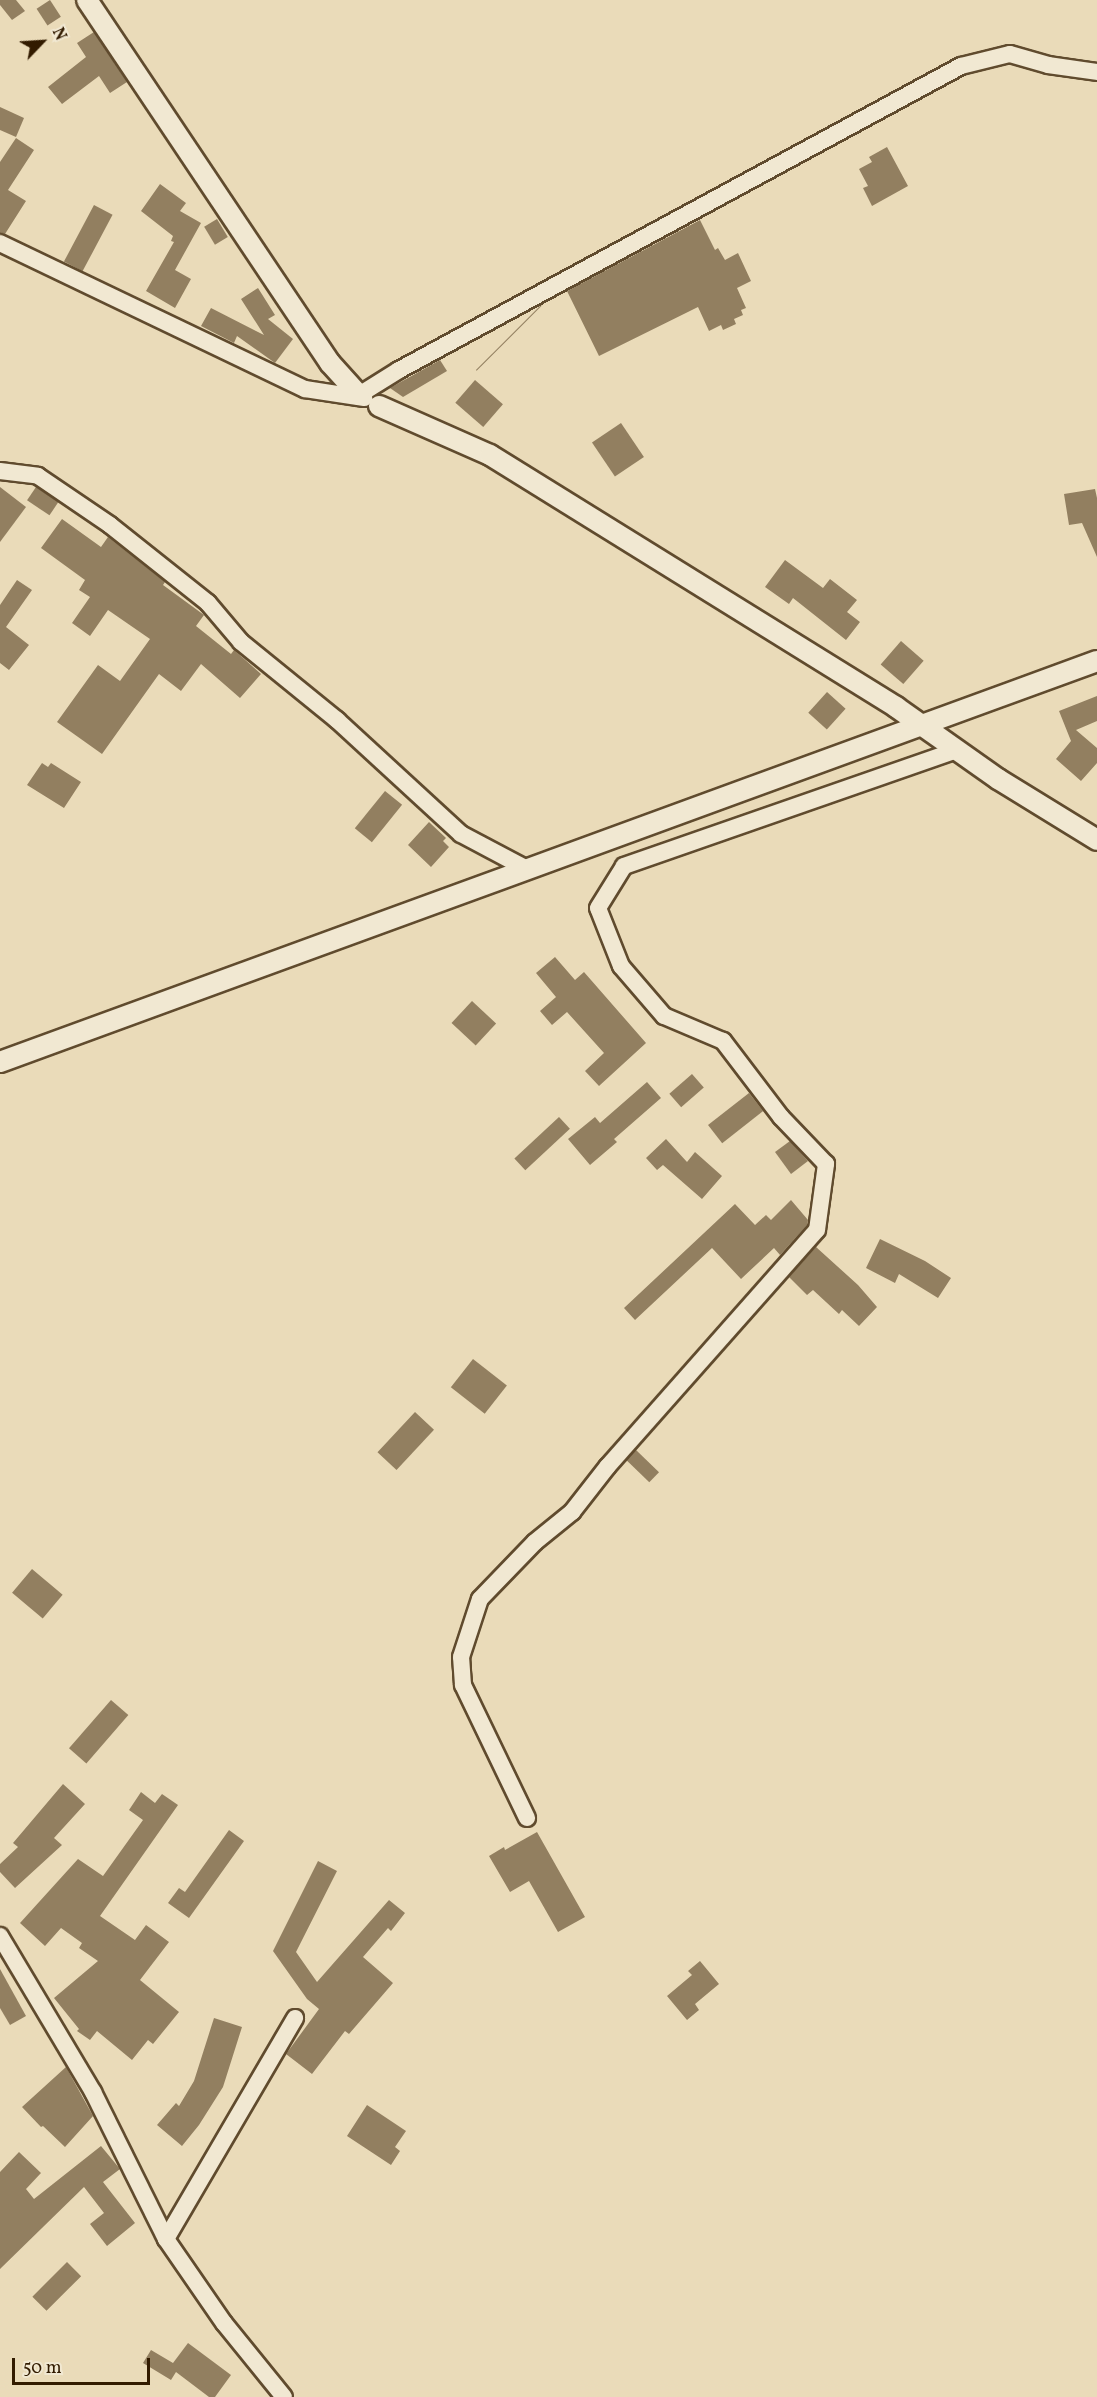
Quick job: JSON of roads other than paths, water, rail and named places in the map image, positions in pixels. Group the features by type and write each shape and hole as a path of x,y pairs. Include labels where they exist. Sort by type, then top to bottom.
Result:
{"street":[{"path":"87,0 330,363 359,395 490,456 922,726 1097,840"},
{"path":"0,243 305,389 359,395 399,369 961,66 1010,54 1048,65 1097,72"},
{"path":"0,471 38,476 110,525 208,603 241,642 337,720 461,834 527,869"},
{"path":"0,1062 1097,661"},
{"path":"527,1818 463,1685 461,1657 480,1599 535,1542 572,1512 608,1466 654,1417 817,1230 826,1164 781,1117 723,1041 664,1016 621,966 598,908 624,866 957,750"},
{"path":"0,1936 93,2092 166,2239 224,2323 284,2397"},
{"path":"166,2239 295,2018"}]}
